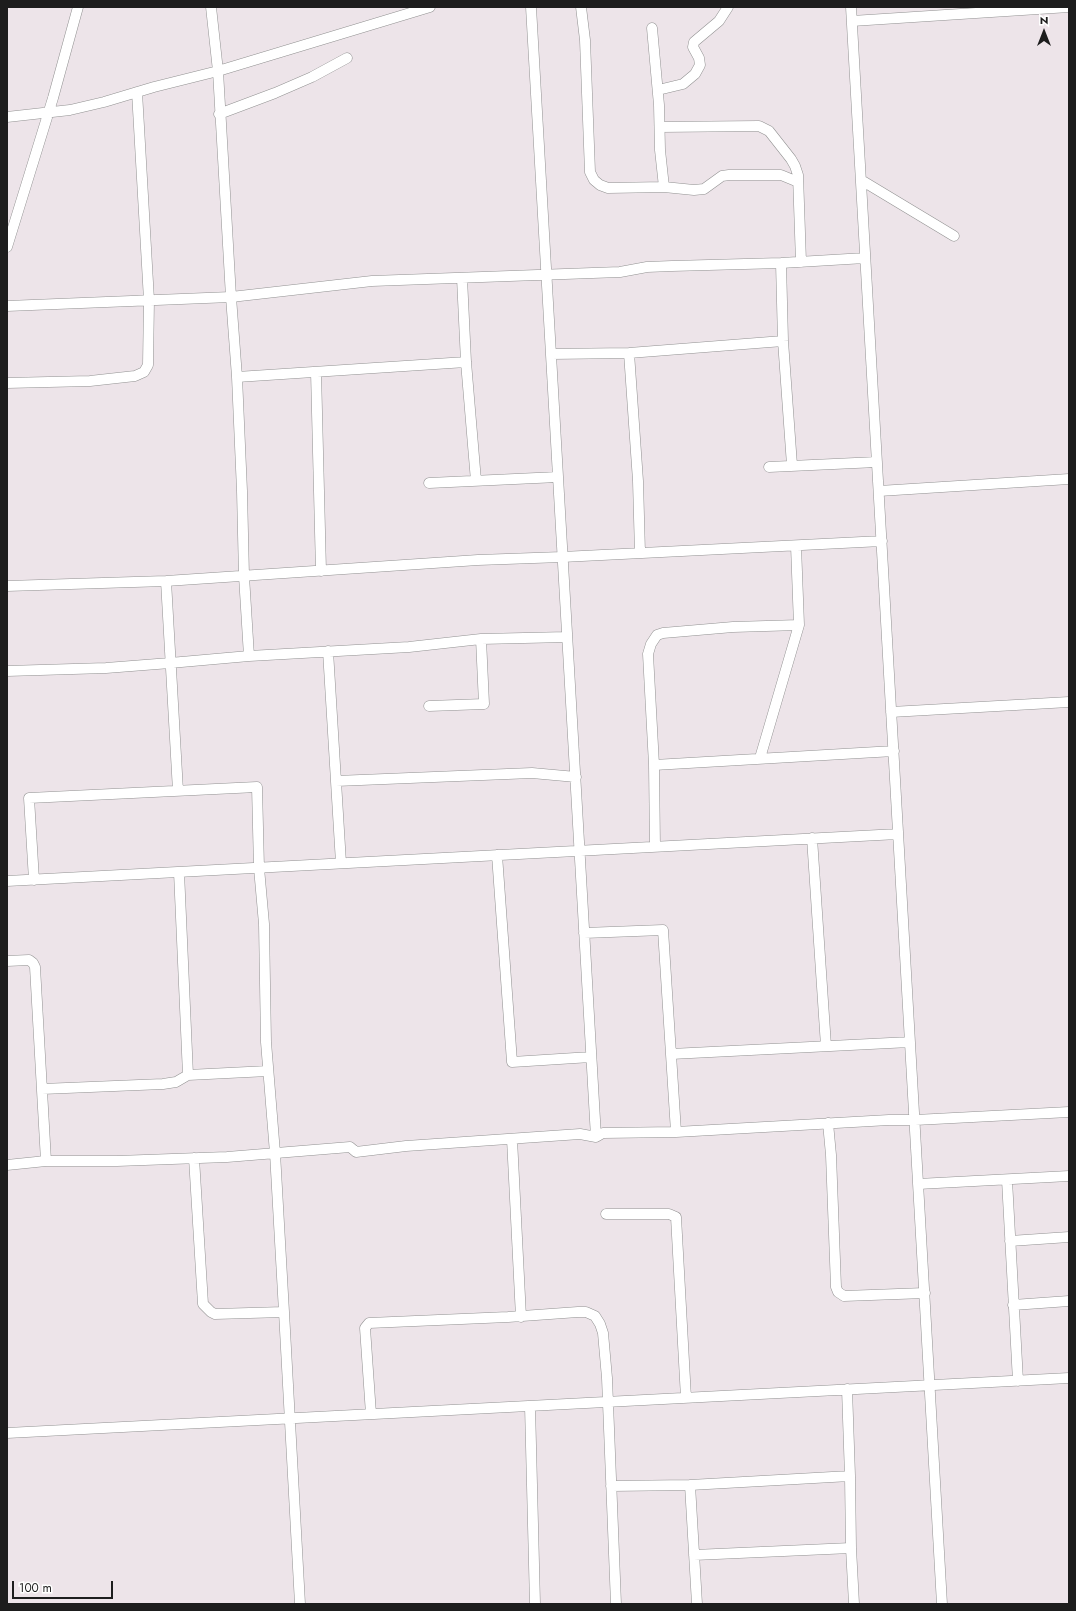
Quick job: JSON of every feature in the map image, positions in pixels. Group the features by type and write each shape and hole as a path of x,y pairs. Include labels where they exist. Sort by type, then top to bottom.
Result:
{"street":[{"path":"7,247 78,7"},
{"path":"211,7 218,71 219,114 237,377 244,576 249,656"},
{"path":"7,117 86,107 218,71 430,7"},
{"path":"531,7 596,1137"},
{"path":"581,7 590,172 594,180 600,185 608,188 664,186 694,190 704,189 722,176 729,175 781,175 798,182"},
{"path":"658,90 683,84 695,74 700,66 697,54 693,47 694,42 719,21 728,7"},
{"path":"851,7 942,1604"},
{"path":"852,20 957,11 1069,8"},
{"path":"652,28 658,90 660,150 664,186"},
{"path":"219,114 312,78 347,58"},
{"path":"7,383 90,381 135,376 144,372 148,364 149,300 137,92"},
{"path":"660,128 764,128 769,131 795,166 798,182 801,262"},
{"path":"861,180 954,236"},
{"path":"7,306 231,297 372,281 620,272 647,267 781,263 865,258"},
{"path":"781,263 783,340 792,465"},
{"path":"462,278 466,362 476,481"},
{"path":"551,354 630,353 783,340"},
{"path":"630,353 638,481 640,553"},
{"path":"237,377 466,362"},
{"path":"316,372 321,571"},
{"path":"769,467 877,462"},
{"path":"429,483 558,477"},
{"path":"879,491 1069,479"},
{"path":"7,586 166,581 478,560 562,558 882,541"},
{"path":"760,758 799,625 796,546"},
{"path":"166,581 178,791"},
{"path":"655,847 654,765 648,654 651,644 658,635 733,627 799,625"},
{"path":"7,671 106,668 249,656 409,647 481,639 567,637"},
{"path":"429,706 484,704 481,639"},
{"path":"328,651 341,863"},
{"path":"891,712 1069,702"},
{"path":"654,765 894,751"},
{"path":"336,781 532,773 576,777"},
{"path":"34,880 29,798 257,787 264,924 266,1042 275,1153 300,1604"},
{"path":"7,881 898,834"},
{"path":"812,838 826,1046"},
{"path":"497,855 512,1062 591,1057"},
{"path":"179,872 188,1076"},
{"path":"584,933 663,930 676,1132"},
{"path":"7,961 29,960 35,967 46,1161"},
{"path":"671,1054 910,1042"},
{"path":"42,1089 163,1084 176,1082 188,1076 268,1071"},
{"path":"7,1165 46,1161 117,1161 194,1158 275,1153 350,1146 356,1152 406,1146 580,1134 596,1137 603,1133 676,1132 828,1123 1069,1112"},
{"path":"828,1123 831,1155 836,1287 838,1292 844,1296 925,1293"},
{"path":"512,1139 521,1317"},
{"path":"194,1158 203,1304 207,1309 215,1314 284,1312"},
{"path":"918,1184 1069,1176"},
{"path":"1007,1180 1018,1381"},
{"path":"606,1214 670,1214 676,1217 686,1398"},
{"path":"1010,1241 1069,1237"},
{"path":"1013,1304 1069,1301"},
{"path":"371,1414 365,1328 370,1323 521,1317 578,1312 586,1312 595,1316 600,1324 602,1333 607,1378 610,1486 616,1604"},
{"path":"7,1433 1069,1378"},
{"path":"847,1389 854,1604"},
{"path":"530,1406 535,1604"},
{"path":"610,1486 690,1485 850,1476"},
{"path":"690,1485 697,1604"},
{"path":"694,1555 851,1548"}]}
